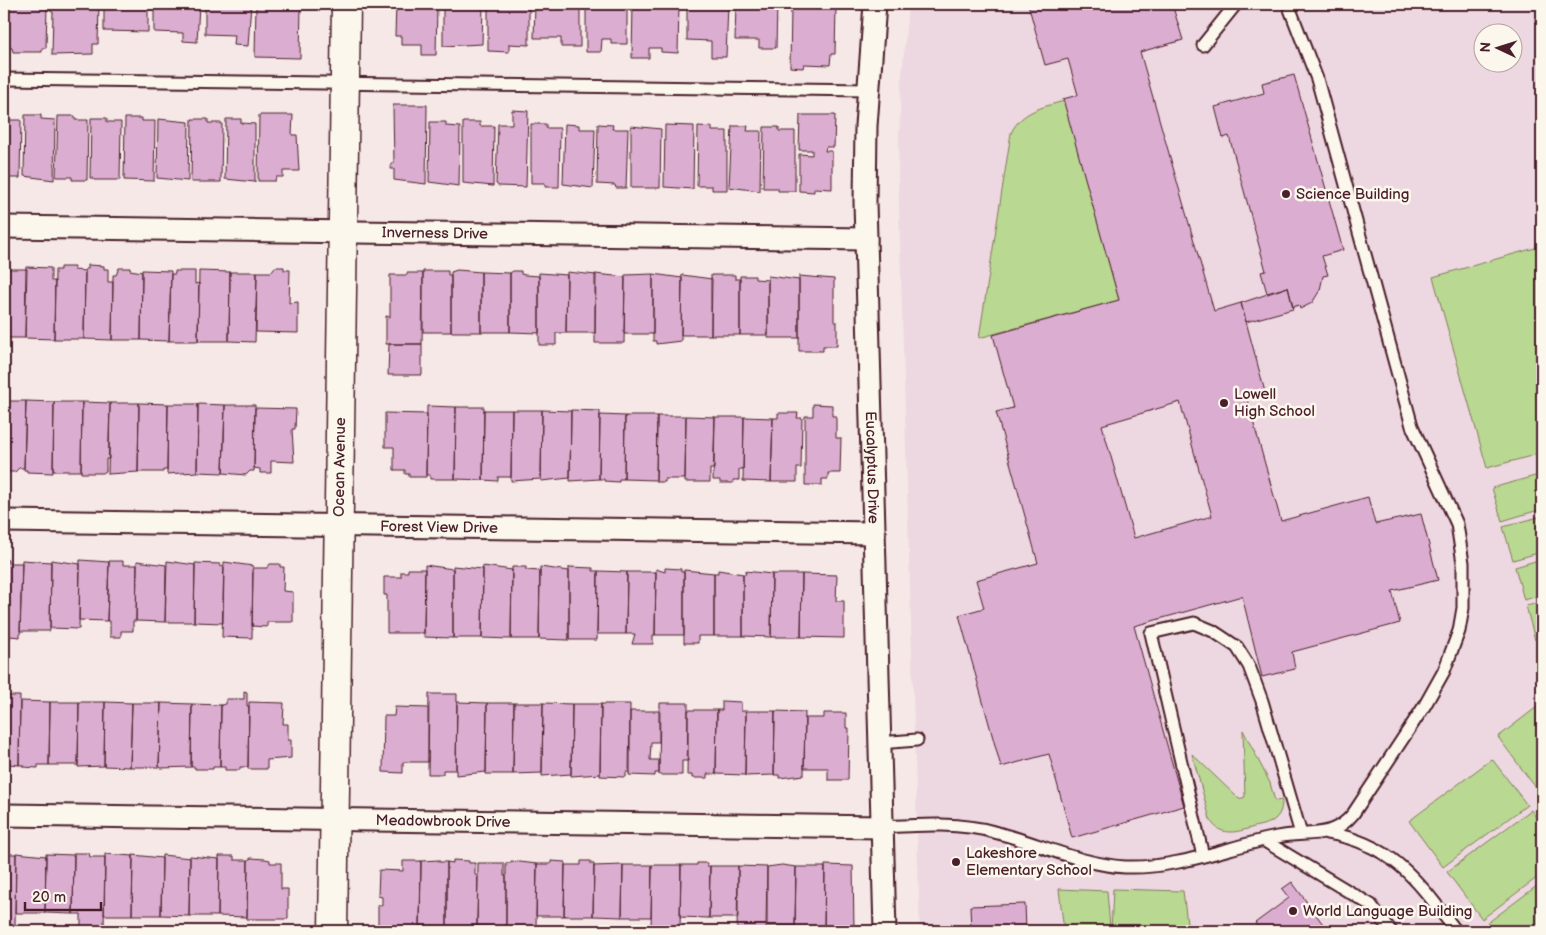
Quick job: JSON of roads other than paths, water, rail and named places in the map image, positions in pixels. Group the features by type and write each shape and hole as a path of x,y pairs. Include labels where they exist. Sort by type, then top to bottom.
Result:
{"street":[{"name":"Ocean Avenue","path":"332,931 346,4"},
{"name":"Eucalyptus Drive","path":"875,4 864,164 885,931"},
{"name":"Inverness Drive","path":"4,227 866,239"},
{"name":"Forest View Drive","path":"4,521 874,533"},
{"name":"Meadowbrook Drive","path":"4,815 882,827"}],"lane":[{"path":"1203,45 1236,4"},
{"path":"882,827 954,825 976,828 1015,838 1062,855 1113,866 1166,865 1263,840 1301,834 1323,833 1341,828 1353,814 1436,687 1452,652 1459,631 1464,585 1464,563 1456,524 1412,426 1317,79 1288,4"},
{"path":"4,79 868,90"},
{"path":"1203,856 1150,633 1194,623 1212,631 1237,647 1249,666 1262,701 1301,834"},
{"path":"880,742 917,740"},
{"path":"1323,833 1355,840 1389,855 1417,882 1456,931"},
{"path":"1263,840 1371,904 1391,931"}],"place":[{"name":"Science Building","path":"1286,194"},
{"name":"Lowell High School","path":"1224,403"},
{"name":"Lakeshore Elementary School","path":"956,862"},
{"name":"World Language Building","path":"1293,911"}]}
